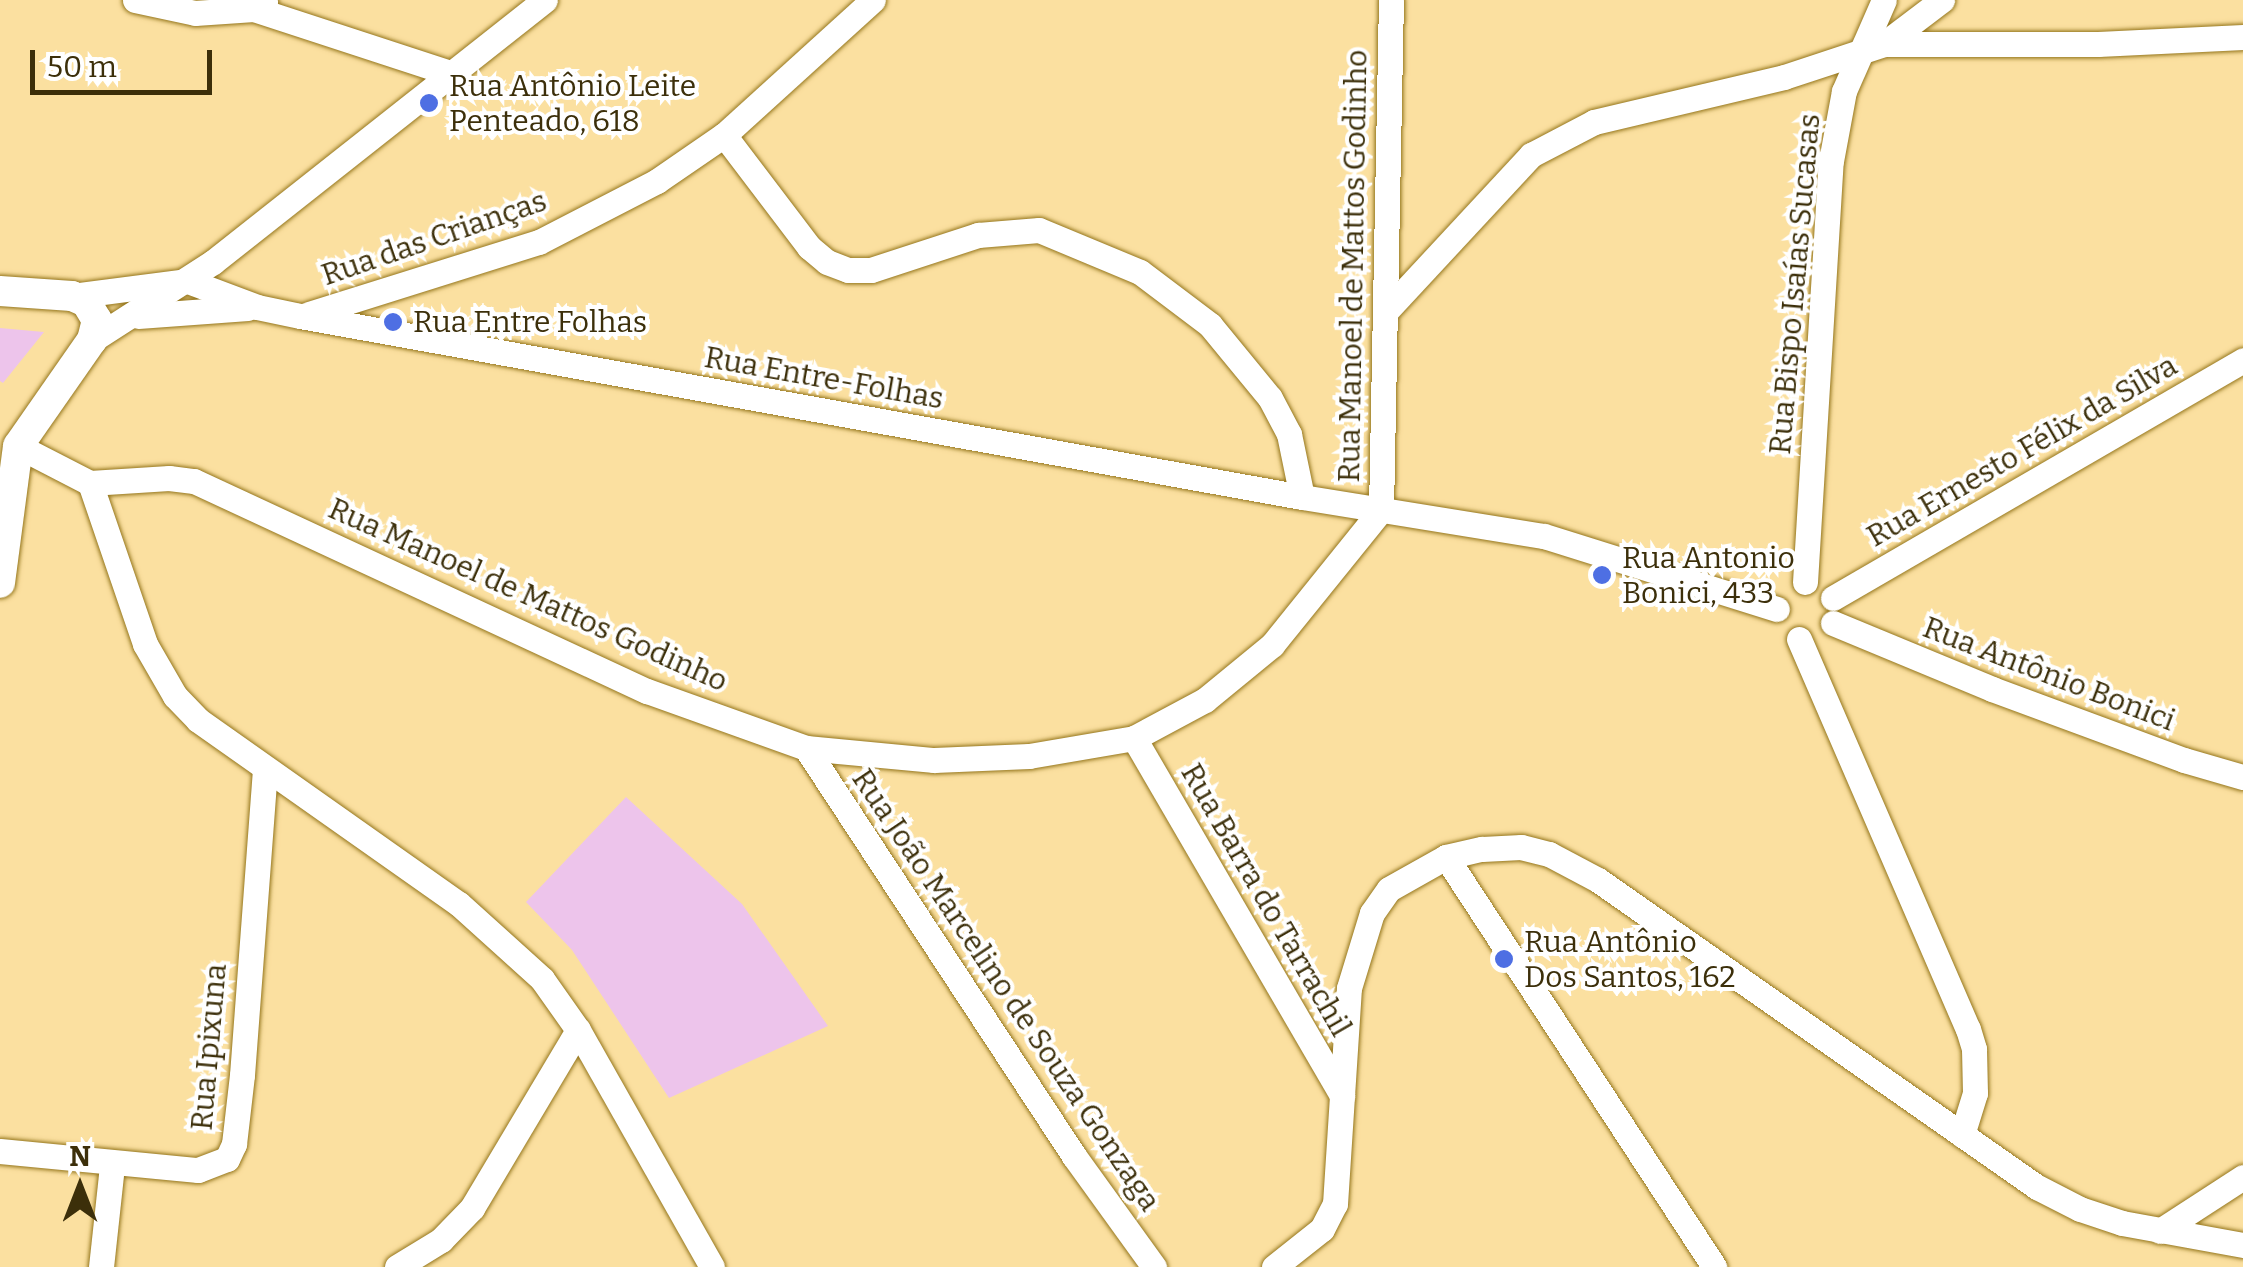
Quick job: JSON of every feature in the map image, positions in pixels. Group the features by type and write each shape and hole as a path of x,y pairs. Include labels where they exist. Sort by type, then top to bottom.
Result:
{"street":[{"path":"134,0 195,13 262,4 450,73"},
{"path":"92,340 188,280 544,0"},
{"name":"Rua das Crianças","path":"300,316 482,263 539,242 657,182 724,135 873,0"},
{"name":"Rua Manoel de Mattos Godinho","path":"90,483 169,478 194,481 648,691 806,748 934,760 1028,756 1134,738 1205,700 1272,644 1381,510 1391,0"},
{"name":"Rua Bispo Isaías Sucasas","path":"1806,582 1831,161 1844,91 1884,0"},
{"path":"1387,310 1495,191 1557,138 1594,122 1857,56 1884,44 1942,0"},
{"path":"1884,44 2098,44 2243,37"},
{"path":"724,135 808,247 827,262 848,270 871,270 978,235 1039,230 1140,272 1210,325 1270,398 1289,434 1302,498"},
{"path":"0,291 72,296 188,280"},
{"name":"Rua Entre-Folhas","path":"188,280 256,307 300,316 1381,510"},
{"path":"0,583 9,440 92,340 96,329 93,309 72,296"},
{"name":"Rua Entre-Folhas","path":"133,316 256,307"},
{"name":"Rua Ernesto Félix da Silva","path":"1833,611 2243,360"},
{"path":"9,440 90,483 156,670 198,720 458,904 510,946 542,979 578,1030 712,1267"},
{"path":"1381,510 1544,536 1777,609"},
{"path":"1806,582 1782,596 1777,609 1787,633 1812,640 1833,611"},
{"name":"Rua Antônio Bonici","path":"1806,582 1817,583 1833,611 2009,695 2184,760 2243,777"},
{"path":"1799,639 1968,1029 1974,1049 1975,1093 1962,1134"},
{"name":"Rua Barra do Tarrachil","path":"1134,738 1342,1096"},
{"name":"Rua João Marcelino de Souza Gonzaga","path":"806,748 1074,1156 1154,1267"},
{"name":"Rua Ipixuna","path":"0,1151 112,1165 210,1169 227,1159 234,1144 265,769"},
{"path":"1274,1267 1322,1229 1335,1204 1349,988 1372,913 1399,882 1446,858 1482,848 1520,847 1550,854 1574,866 2037,1186 2080,1209 2160,1231 2243,1245"},
{"path":"1446,858 1714,1267"},
{"path":"397,1267 441,1240 472,1208 578,1030"},
{"path":"101,1267 112,1165"},
{"path":"2160,1231 2243,1176"}],"shaded area":[{"path":"0,328 44,332 3,383 0,381"},
{"path":"626,797 742,904 828,1026 669,1098 572,950 526,902"}],"place":[{"name":"Rua Antônio Leite Penteado, 618","path":"429,103"},
{"name":"Rua Entre Folhas","path":"393,322"},
{"name":"Rua Antonio Bonici, 433","path":"1602,575"},
{"name":"Rua Antônio Dos Santos, 162","path":"1504,959"}]}
